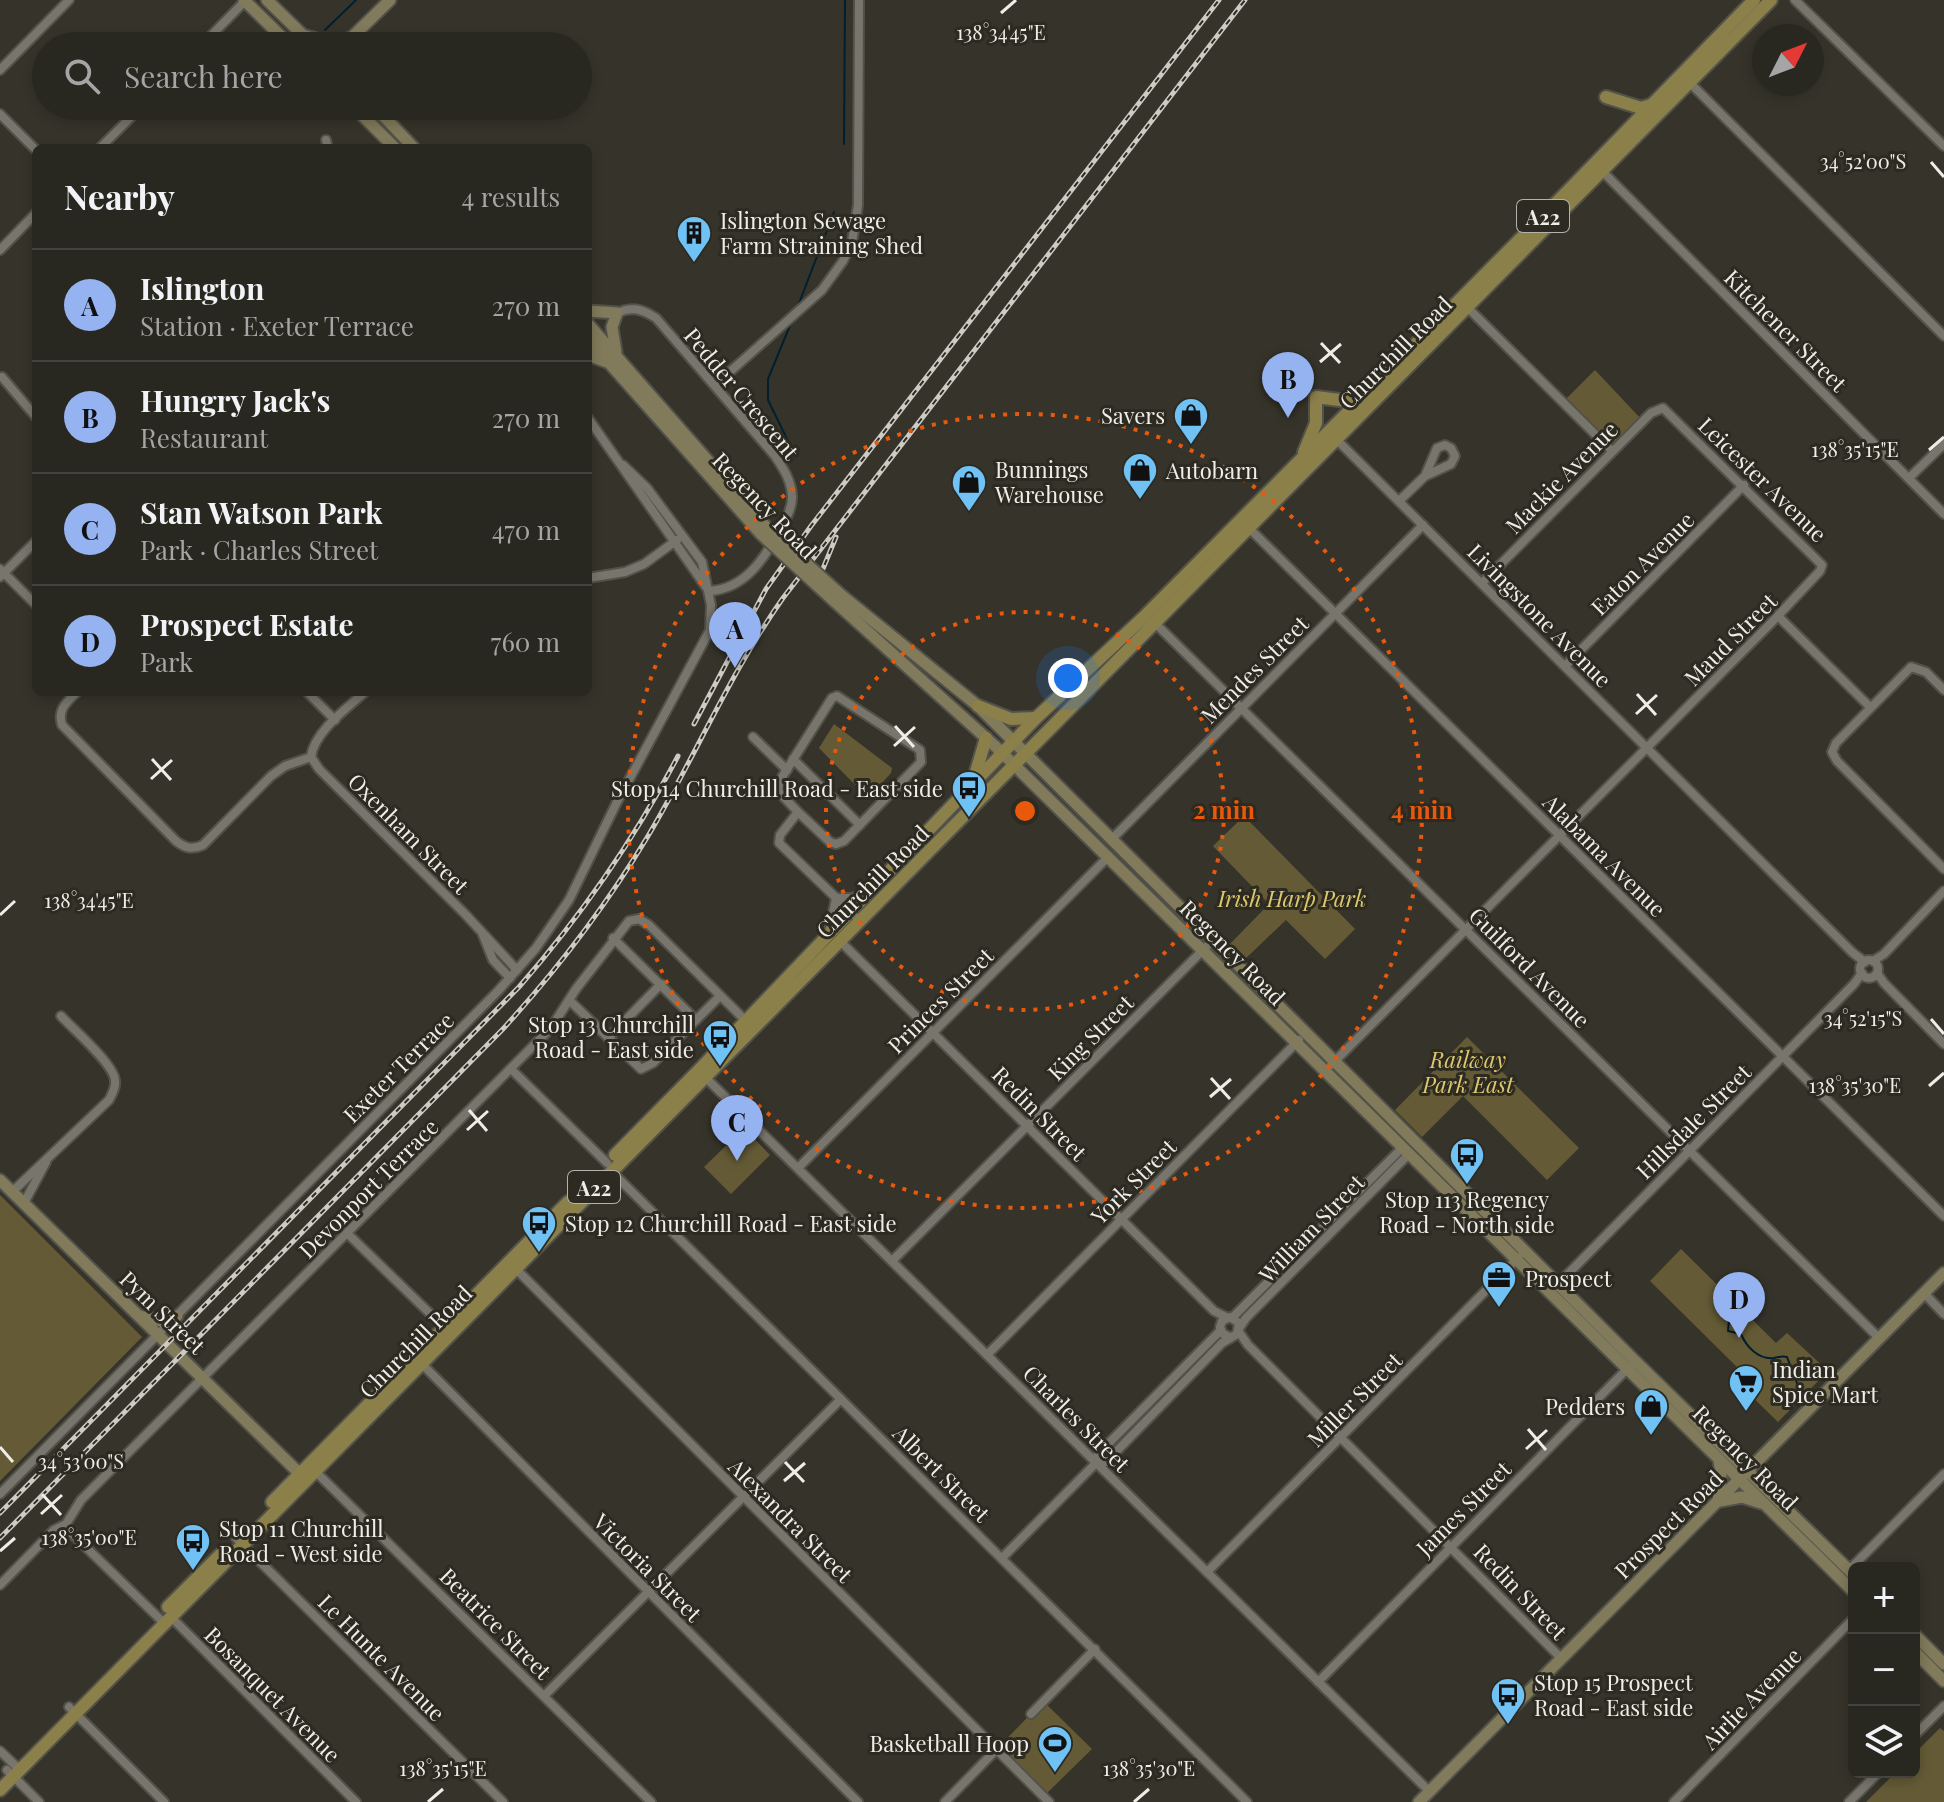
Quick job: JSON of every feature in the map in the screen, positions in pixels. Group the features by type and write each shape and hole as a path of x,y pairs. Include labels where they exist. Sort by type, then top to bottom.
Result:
{"main road":[{"path":"245,0 277,32"},
{"path":"267,0 300,32"},
{"path":"359,32 390,0"},
{"name":"Churchill Road","path":"856,916 870,892 977,778 1036,718 1336,439 1754,0"},
{"name":"Churchill Road","path":"0,1790 11,1771 608,1166 856,916 1155,623 1301,458 1355,402 1603,172 1771,0"},
{"path":"1606,97 1641,108 1651,105"},
{"path":"366,120 391,144"},
{"path":"374,128 382,120"},
{"path":"388,120 410,144"},
{"path":"592,311 617,313 612,327 614,360 592,356"},
{"name":"Regency Road","path":"592,330 614,360 764,530 1003,753 1202,950 1301,1038 1744,1475 1848,1568"},
{"name":"Regency Road","path":"592,342 614,360"},
{"path":"1301,458 1316,423 1316,397 1355,402"},
{"name":"Regency Road","path":"837,598 978,706 1212,941 1301,1038"},
{"path":"978,706 1011,719 1036,718"},
{"path":"977,778 986,738"},
{"name":"Regency Road","path":"1330,1066 1406,1150 1521,1256 1558,1284 1719,1459 1744,1475 1765,1505 1848,1586"},
{"name":"Pym Street","path":"0,1180 300,1479"},
{"name":"Prospect Road","path":"1419,1802 1944,1273"},
{"path":"136,1315 161,1321 177,1316"},
{"name":"Churchill Road","path":"300,1479 331,1453 417,1360"},
{"path":"300,1479 331,1453"},
{"path":"1719,1459 1721,1477 1718,1501 1742,1497 1765,1505"},
{"path":"1920,1640 1944,1664"},
{"path":"1935,1655 1944,1672"},
{"path":"1920,1657 1944,1681"}],"street":[{"path":"37,32 69,0"},
{"path":"214,32 245,0"},
{"path":"715,385 801,310 837,272 855,232 858,205 859,0"},
{"path":"1795,0 1943,144"},
{"path":"0,70 32,38"},
{"path":"1690,83 1944,336"},
{"path":"0,114 32,146"},
{"path":"104,144 128,120"},
{"name":"Kitchener Street","path":"1603,172 1944,514"},
{"path":"0,250 32,217"},
{"path":"1463,303 1612,451"},
{"name":"Pedder Crescent","path":"617,313 639,309 656,318 775,456 788,476 793,498 785,521 763,561 724,590 709,591"},
{"path":"2,377 32,412"},
{"name":"Mackie Avenue","path":"1482,583 1655,409 1663,408 1671,414"},
{"name":"Leicester Avenue","path":"1671,414 1820,560 1820,571"},
{"path":"592,423 709,591"},
{"name":"Livingstone Avenue","path":"1336,439 1944,1044"},
{"path":"1909,478 1944,444"},
{"path":"623,465 647,488 702,562 709,591"},
{"path":"1399,501 1425,476"},
{"name":"Eaton Avenue","path":"1565,666 1744,485"},
{"name":"Alabama Avenue","path":"1245,524 1944,1216"},
{"name":"Mendes Street","path":"1112,839 1423,525"},
{"path":"592,577 625,572 644,564 682,537"},
{"path":"32,545 1,573 32,601"},
{"name":"Maud Street","path":"1330,1066 1820,571"},
{"name":"Exeter Terrace","path":"0,1494 514,974 536,948 569,900 617,802 707,641 711,618 709,591"},
{"path":"1778,616 1870,707"},
{"name":"Guilford Avenue","path":"1155,623 1879,1338"},
{"path":"1944,690 1926,672 1911,667 1836,743 1832,752 1944,869"},
{"path":"73,696 62,707 59,715 62,725 176,841 195,849 203,845 281,769 311,757 314,747 335,720 361,696"},
{"path":"311,696 335,720"},
{"path":"837,696 842,696 920,750 921,762 844,841 836,844 798,812 777,787 787,770 832,698 837,696"},
{"path":"753,737 787,770"},
{"name":"Oxenham Street","path":"311,757 319,769 465,914 514,974"},
{"path":"793,759 860,825"},
{"path":"798,812 780,835 779,843 856,916"},
{"name":"Princes Street","path":"798,1168 1108,857"},
{"name":"Hillsdale Street","path":"1558,1284 1944,891"},
{"path":"836,898 851,898 870,892"},
{"path":"834,939 836,898"},
{"name":"Devonport Terrace","path":"0,1585 54,1530 64,1526 81,1500 558,1021 569,1000 613,938 629,921 639,919 649,925 749,1025"},
{"path":"613,938 696,1020"},
{"name":"Redin Street","path":"834,939 1225,1322"},
{"name":"King Street","path":"892,1261 1212,941"},
{"path":"608,1038 661,984"},
{"path":"569,1000 637,1066 645,1068 720,996"},
{"path":"12,1192 109,1100 116,1083 110,1067 61,1016"},
{"name":"York Street","path":"987,1355 1301,1038"},
{"name":"Albert Street","path":"511,1069 1247,1802"},
{"name":"Charles Street","path":"702,1074 1430,1792"},
{"name":"William Street","path":"1003,1557 1097,1462 1098,1454 1225,1322 1406,1150"},
{"name":"William Street","path":"1097,1462 1106,1462 1236,1333 1246,1318 1406,1150"},
{"path":"24,1203 46,1162"},
{"path":"348,1234 447,1330"},
{"name":"Miller Street","path":"1207,1572 1521,1256"},
{"name":"Alexandra Street","path":"512,1265 1049,1802"},
{"path":"1924,1293 1944,1314"},
{"path":"1225,1322 1236,1333"},
{"path":"1225,1322 1236,1333"},
{"name":"Redin Street","path":"1236,1333 1562,1659"},
{"name":"Victoria Street","path":"417,1360 858,1802"},
{"name":"James Street","path":"1318,1682 1632,1365"},
{"path":"544,1696 841,1399"},
{"name":"Beatrice Street","path":"314,1470 651,1802"},
{"path":"1861,1562 1944,1474"},
{"name":"Bosanquet Avenue","path":"64,1526 164,1617 356,1802"},
{"name":"Le Hunte Avenue","path":"239,1541 503,1802"},
{"name":"Airlie Avenue","path":"1674,1802 1848,1624"},
{"path":"1031,1714 1095,1649"},
{"path":"1920,1730 1944,1706"},
{"path":"72,1710 164,1802"},
{"path":"945,1802 996,1750"},
{"path":"0,1751 11,1771 39,1802"},
{"path":"1849,1802 1873,1778"}],"green space":[{"path":"1595,370 1641,419 1612,448 1565,400"},
{"path":"834,724 892,768 868,798 819,748"},
{"name":"Irish Harp Park","path":"1244,816 1355,929 1325,959 1286,920 1244,960 1229,945 1269,904 1213,846"},
{"name":"Railway Park East","path":"1467,1037 1579,1148 1547,1180 1463,1096 1422,1137 1395,1110"},
{"path":"744,1128 770,1155 731,1194 704,1167"},
{"path":"0,1195 142,1337 0,1481"},
{"path":"1681,1249 1776,1343 1787,1333 1828,1371 1778,1422 1737,1382 1745,1375 1650,1281"},
{"path":"1043,1701 1092,1749 1044,1796 996,1750"},
{"path":"1940,1728 1944,1731 1944,1802 1866,1802 1890,1778 1920,1778 1920,1748"}],"waterway":[{"path":"325,30 356,0"},
{"path":"844,144 845,0"},
{"path":"798,306 834,212"},
{"path":"788,441 768,400 768,379 791,323"},
{"path":"1722,1310 1729,1320 1728,1331 1741,1334 1753,1351 1768,1358 1787,1357 1798,1386"}],"railway":[{"path":"694,724 766,589 811,526 1219,0"},
{"path":"0,1538 502,1030 561,961 648,836 729,685 783,598 1245,0"},
{"path":"820,576 836,537"},
{"path":"0,1513 519,987 564,933 605,876 678,756"}],"place":[{"name":"Islington Sewage Farm Straining Shed","path":"694,264"},
{"name":"Hungry Jack's","path":"1288,418"},
{"name":"Savers","path":"1191,446"},
{"name":"Autobarn","path":"1140,501"},
{"name":"Bunnings Warehouse","path":"969,513"},
{"name":"Islington","path":"735,668"},
{"name":"Stop 14 Churchill Road - East side","path":"969,819"},
{"name":"Stop 13 Churchill Road - East side","path":"720,1068"},
{"name":"Stan Watson Park","path":"737,1161"},
{"name":"Stop 113 Regency Road - North side","path":"1467,1186"},
{"name":"Stop 12 Churchill Road - East side","path":"539,1254"},
{"name":"Prospect","path":"1499,1309"},
{"name":"Prospect Estate","path":"1739,1338"},
{"name":"Indian Spice Mart","path":"1746,1413"},
{"name":"Pedders","path":"1651,1437"},
{"name":"Stop 11 Churchill Road - West side","path":"193,1572"},
{"name":"Stop 15 Prospect Road - East side","path":"1508,1726"},
{"name":"Basketball Hoop","path":"1055,1774"}]}
